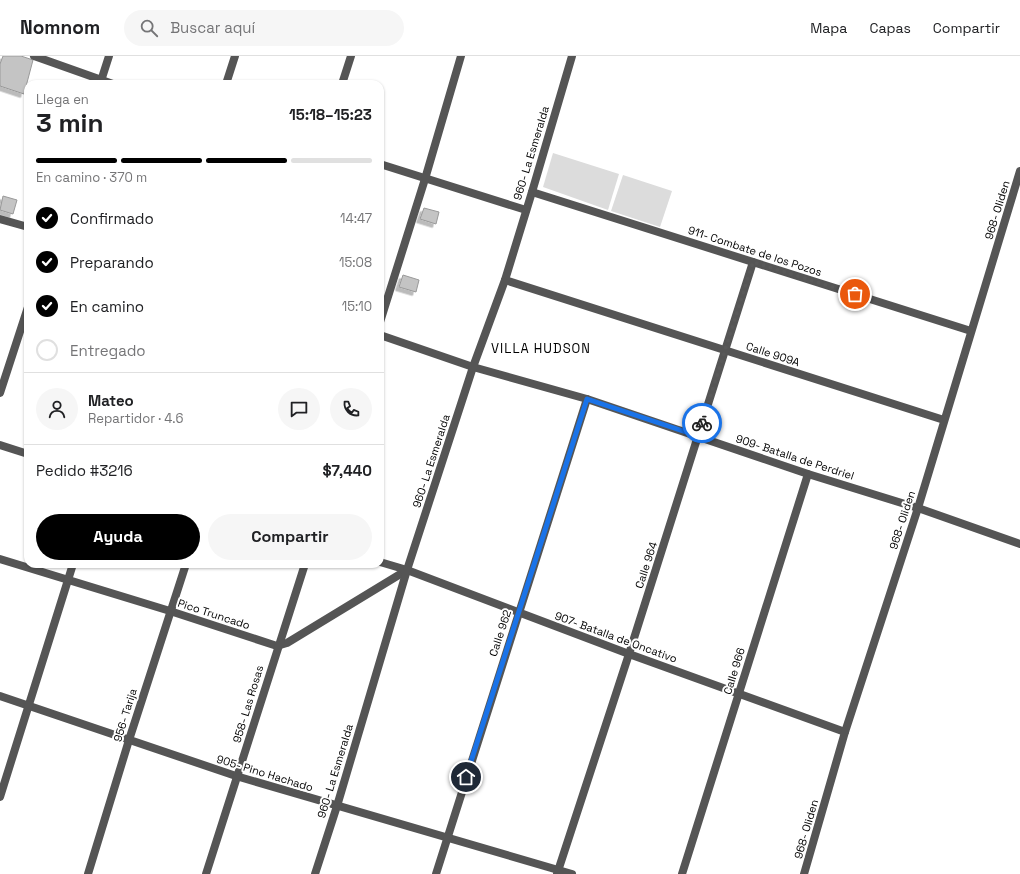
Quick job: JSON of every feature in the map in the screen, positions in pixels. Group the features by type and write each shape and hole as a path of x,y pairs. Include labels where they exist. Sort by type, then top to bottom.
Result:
{"street":[{"path":"34,56 95,80"},
{"path":"101,80 109,56"},
{"path":"227,80 235,56"},
{"path":"343,80 351,56"},
{"path":"384,309 425,179 461,56"},
{"name":"960- La Esmeralda","path":"314,874 337,806 407,570 473,367 505,280 572,56"},
{"path":"384,165 526,210"},
{"name":"968- Oliden","path":"804,874 845,732 918,508 1020,171"},
{"name":"911- Combate de los Pozos","path":"532,192 971,331"},
{"path":"0,219 24,226"},
{"name":"Calle 964","path":"558,872 629,654 753,262"},
{"name":"Calle 909A","path":"505,280 944,420"},
{"path":"0,393 24,320"},
{"name":"909- Batalla de Perdriel","path":"384,336 473,367 587,399 808,474 918,508 1020,544"},
{"name":"Calle 962","path":"436,874 587,399"},
{"path":"0,445 24,453"},
{"name":"Calle 966","path":"682,874 808,474"},
{"name":"Pico Truncado","path":"0,559 24,567"},
{"name":"907- Batalla de Oncativo","path":"384,563 407,570 629,654 845,732"},
{"name":"Pico Truncado","path":"28,568 277,646"},
{"path":"0,797 73,568"},
{"name":"956- Tarija","path":"88,874 129,740 185,568"},
{"name":"958- Las Rosas","path":"206,874 303,568"},
{"path":"277,646 287,643 407,570"},
{"name":"905- Pino Hachado","path":"0,696 236,776 447,837 558,872 572,874"}],"shaded area":[{"path":"553,153 619,174 608,210 543,187"},
{"path":"623,175 672,191 660,227 611,211"}],"building":[{"path":"3,56 21,56 33,60 28,80 24,80 24,94 0,86 0,64"},
{"path":"3,196 17,200 13,214 0,210"},
{"path":"424,208 439,212 436,224 420,219"},
{"path":"403,275 419,280 416,292 399,287"}],"way so far":[{"path":"702,423 753,262 855,294"}],"district":[{"name":"VILLA HUDSON","path":"541,348"}],"route":[{"path":"466,777 587,399 698,436 702,423"}]}
